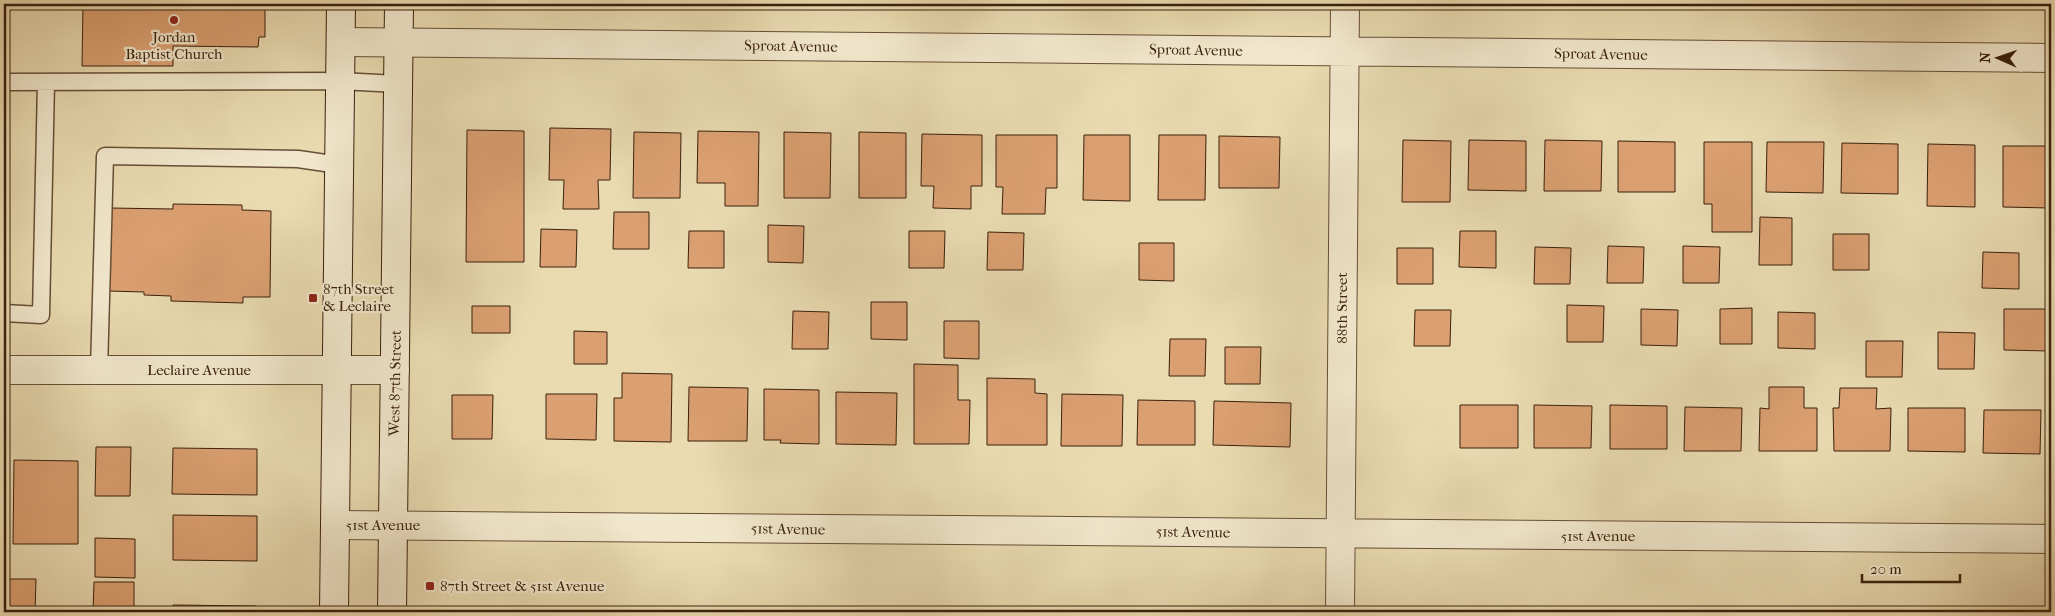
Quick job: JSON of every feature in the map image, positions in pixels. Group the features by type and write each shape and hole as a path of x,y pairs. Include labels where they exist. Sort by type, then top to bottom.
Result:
{"street":[{"path":"334,612 341,4"},
{"name":"West 87th Street","path":"392,612 399,4"},
{"name":"88th Street","path":"1340,612 1345,4"},
{"name":"Sproat Avenue","path":"341,42 2051,58"},
{"name":"Leclaire Avenue","path":"4,370 395,370"},
{"name":"51st Avenue","path":"335,525 2051,539"}],"lane":[{"path":"4,82 340,81 398,84"},
{"path":"4,313 41,315 46,82"},
{"path":"99,370 105,156 298,159 339,165"}],"building":[{"name":"Jordan Baptist Church","path":"83,4 265,4 265,37 259,37 258,47 173,46 173,66 82,66"},
{"path":"550,128 611,129 610,180 598,180 599,209 563,209 564,180 549,180"},
{"path":"467,130 524,131 524,262 466,262"},
{"path":"698,131 759,132 758,206 725,206 725,183 697,183"},
{"path":"634,132 681,133 680,198 633,198"},
{"path":"784,132 831,133 830,198 784,198"},
{"path":"859,132 906,133 906,198 859,198"},
{"path":"922,134 982,135 982,186 971,186 971,209 933,208 934,186 921,186"},
{"path":"996,135 1057,135 1057,188 1046,188 1045,214 1002,214 1003,187 996,187"},
{"path":"1084,135 1130,135 1130,201 1083,200"},
{"path":"1159,135 1206,135 1205,200 1158,200"},
{"path":"1219,136 1280,137 1279,188 1219,188"},
{"path":"1403,140 1451,141 1450,202 1402,202"},
{"path":"1469,140 1526,141 1526,191 1468,190"},
{"path":"1545,140 1602,141 1601,191 1544,191"},
{"path":"1618,141 1675,142 1675,192 1618,192"},
{"path":"1704,142 1752,142 1752,232 1712,232 1712,204 1704,204"},
{"path":"1767,142 1824,142 1823,193 1766,192"},
{"path":"1842,143 1898,144 1898,194 1841,193"},
{"path":"1928,144 1975,145 1975,207 1927,206"},
{"path":"2003,146 2051,146 2050,208 2003,207"},
{"path":"173,204 242,205 242,210 271,211 270,297 243,297 243,303 171,301 171,296 144,295 144,292 109,291 110,208 173,209"},
{"path":"614,212 649,212 649,249 613,249"},
{"path":"1760,217 1792,218 1792,265 1759,265"},
{"path":"768,225 804,226 803,263 768,262"},
{"path":"541,229 577,230 576,267 540,267"},
{"path":"689,231 724,231 724,268 688,268"},
{"path":"909,231 945,231 944,268 909,268"},
{"path":"1460,231 1496,231 1496,268 1459,267"},
{"path":"988,232 1024,233 1023,270 987,270"},
{"path":"1833,234 1869,234 1869,270 1833,270"},
{"path":"1139,243 1174,243 1174,281 1139,280"},
{"path":"1608,246 1644,247 1643,283 1607,283"},
{"path":"1683,246 1720,247 1719,283 1683,283"},
{"path":"1535,247 1571,248 1570,284 1534,284"},
{"path":"1397,248 1433,248 1433,284 1397,284"},
{"path":"1983,252 2019,253 2019,289 1982,288"},
{"path":"871,302 907,302 907,340 871,339"},
{"path":"1567,305 1604,306 1603,342 1567,342"},
{"path":"472,306 510,306 510,333 472,333"},
{"path":"1752,308 1752,344 1720,344 1720,309"},
{"path":"1641,309 1678,310 1677,346 1641,345"},
{"path":"2004,309 2050,309 2049,351 2004,350"},
{"path":"1415,310 1451,310 1450,346 1414,346"},
{"path":"793,311 829,312 828,349 792,349"},
{"path":"1778,312 1815,313 1815,349 1778,348"},
{"path":"944,321 979,321 979,359 944,358"},
{"path":"574,331 607,332 607,364 574,364"},
{"path":"1938,332 1975,333 1974,369 1938,369"},
{"path":"1170,339 1206,339 1205,376 1169,376"},
{"path":"1866,341 1903,341 1902,377 1866,377"},
{"path":"1225,347 1261,347 1260,384 1225,384"},
{"path":"914,364 958,365 958,400 970,400 969,444 914,444"},
{"path":"622,373 672,374 671,442 614,441 614,398 622,398"},
{"path":"987,378 1035,379 1035,393 1047,394 1047,445 987,445"},
{"path":"689,387 748,388 747,441 688,441"},
{"path":"1769,387 1804,387 1804,408 1817,408 1817,451 1759,451 1760,408 1769,409"},
{"path":"1840,388 1877,388 1876,409 1891,408 1890,451 1834,451 1833,408 1839,408"},
{"path":"764,389 819,390 819,444 780,443 781,440 764,440"},
{"path":"836,392 897,393 896,445 836,444"},
{"path":"546,394 597,394 596,440 546,439"},
{"path":"1062,394 1123,395 1122,446 1061,446"},
{"path":"452,395 493,395 492,439 452,439"},
{"path":"1138,400 1195,401 1195,445 1137,445"},
{"path":"1214,401 1291,403 1290,447 1213,445"},
{"path":"1460,405 1518,405 1518,448 1460,448"},
{"path":"1534,405 1592,406 1591,448 1534,448"},
{"path":"1610,405 1667,406 1667,449 1610,449"},
{"path":"1685,407 1742,408 1741,451 1684,451"},
{"path":"1908,408 1965,408 1965,452 1908,451"},
{"path":"1984,410 2041,410 2040,454 1983,453"},
{"path":"96,447 131,447 130,496 95,496"},
{"path":"173,448 257,449 257,495 172,494"},
{"path":"14,460 78,461 78,544 13,544"},
{"path":"173,515 257,516 257,561 173,560"},
{"path":"95,538 135,539 135,578 95,577"},
{"path":"4,579 36,579 35,612 4,612"},
{"path":"94,582 134,582 134,612 93,612"},
{"path":"173,605 256,606 256,612 173,612"},
{"path":"458,607 515,607 515,612 458,612"},
{"path":"544,609 601,609 601,612 544,612"},
{"path":"618,610 676,610 676,612 618,612"},
{"path":"693,610 751,610 751,612 693,612"},
{"path":"843,611 901,611 901,612"}],"place":[{"name":"Jordan Baptist Church","path":"174,20"},
{"name":"87th Street & Leclaire","path":"313,298"},
{"name":"87th Street & 51st Avenue","path":"430,586"}]}
